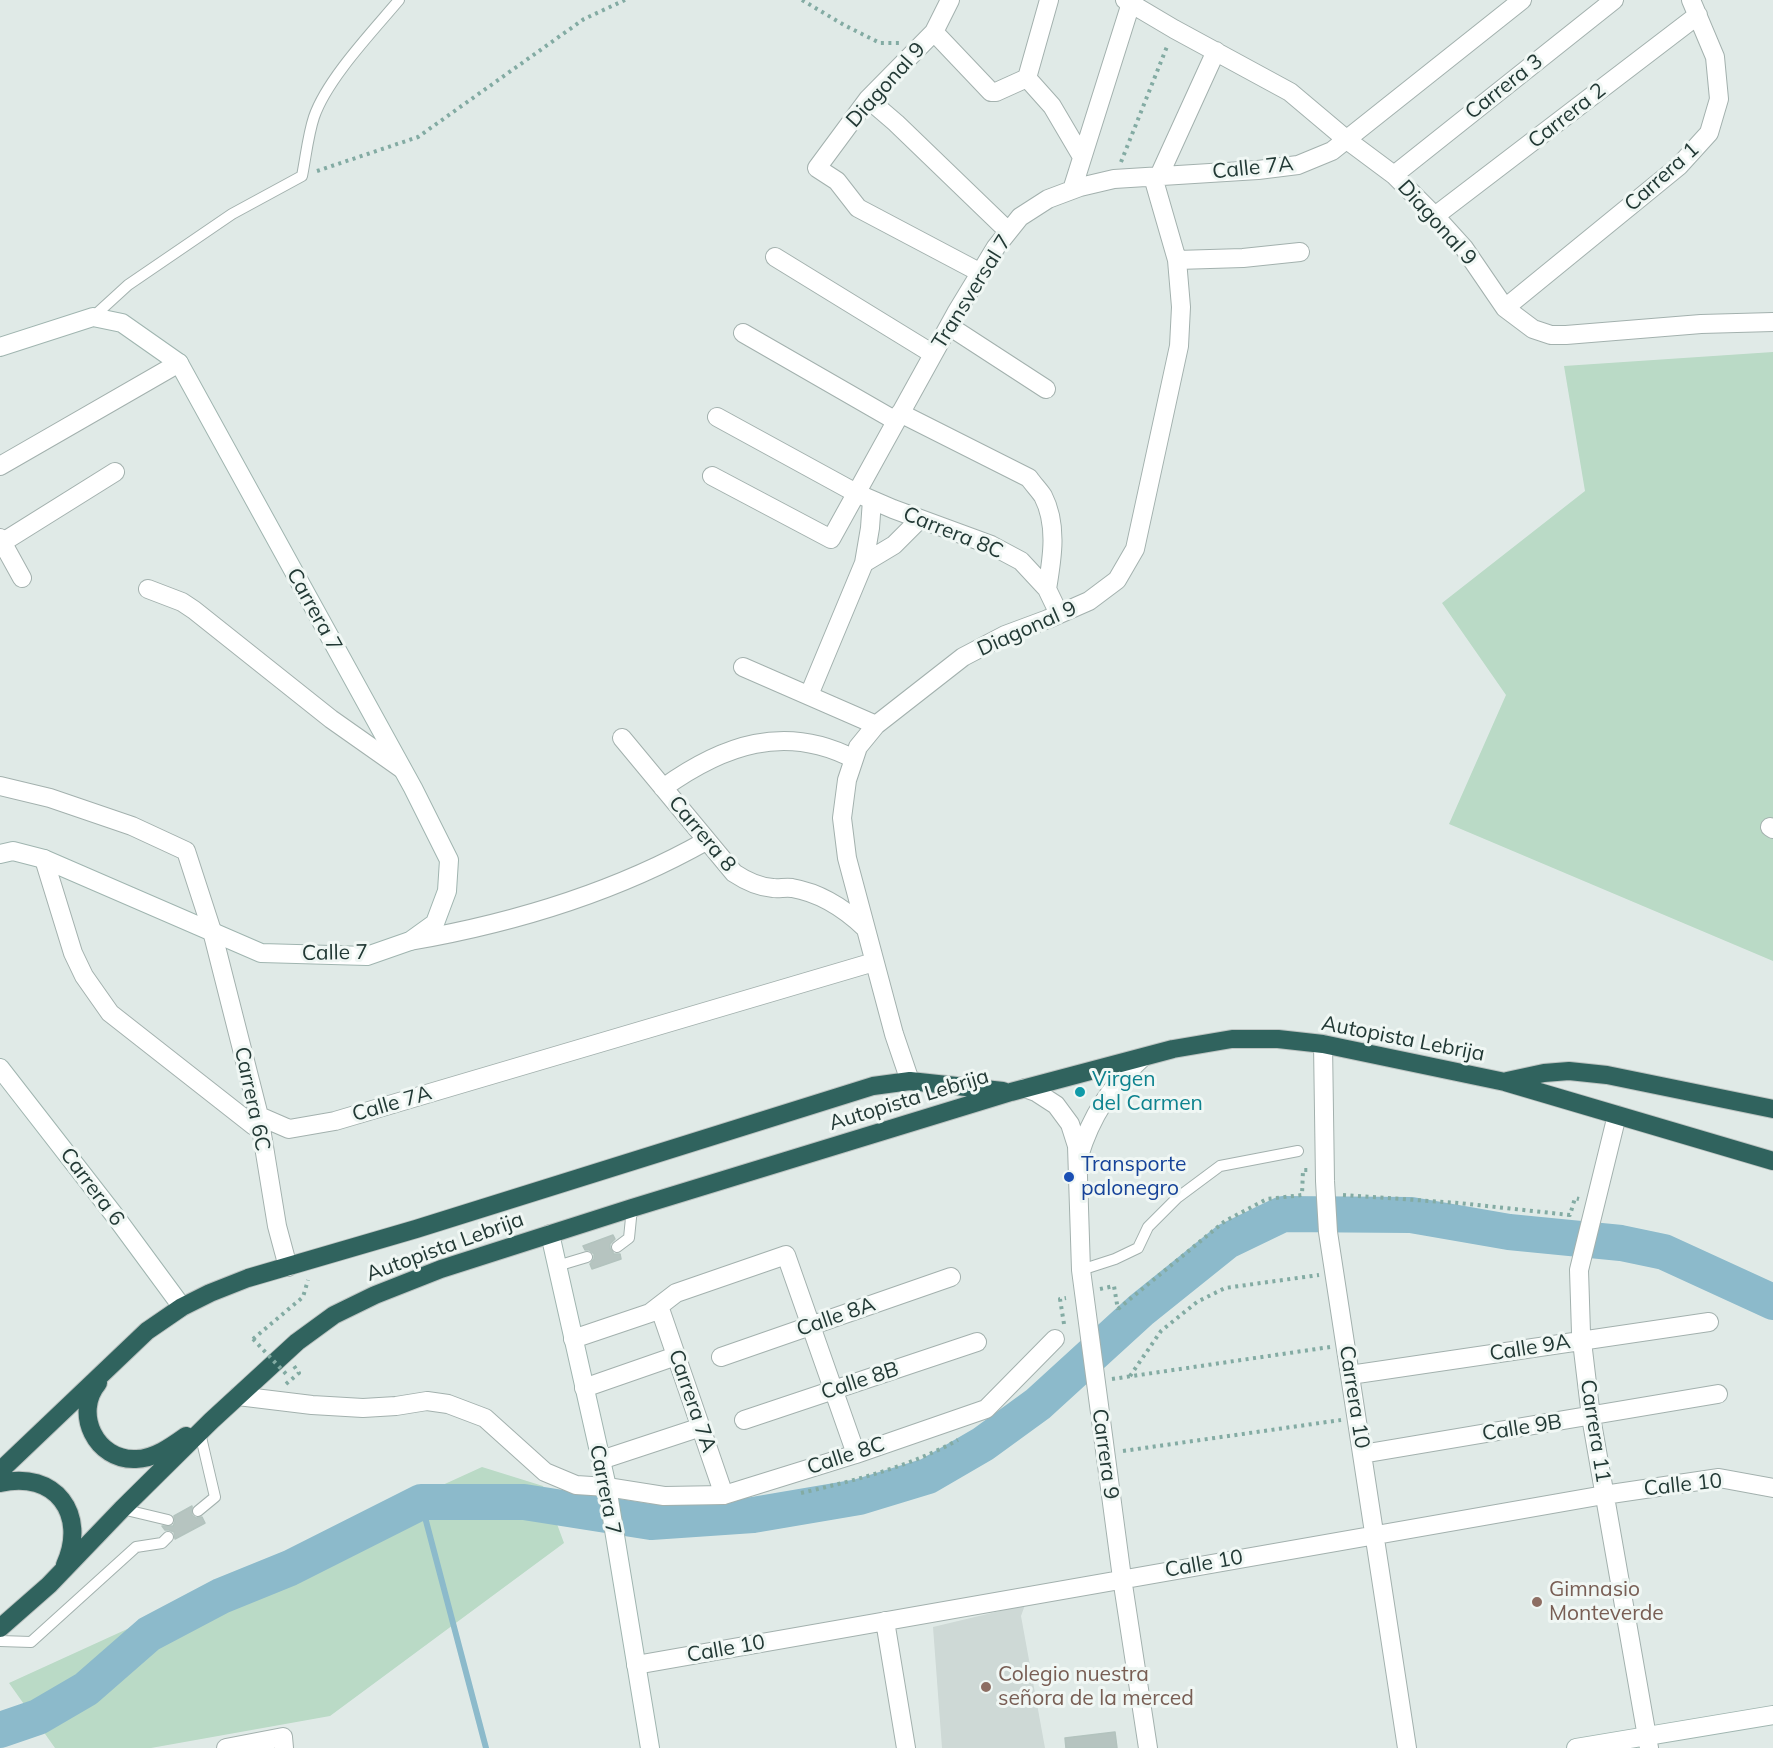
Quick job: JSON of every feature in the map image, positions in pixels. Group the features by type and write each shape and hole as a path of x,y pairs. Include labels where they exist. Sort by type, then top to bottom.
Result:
{"highway":[{"name":"Autopista Lebrija","path":"0,1628 49,1585 122,1509 238,1396 297,1342 334,1315 375,1295 441,1269 632,1208 1018,1090 1173,1049 1232,1039 1278,1039 1323,1044 1505,1082 1773,1161"},
{"name":"Autopista Lebrija","path":"1505,1082 1544,1073 1569,1071 1598,1074 1773,1109"},
{"name":"Autopista Lebrija","path":"0,1470 147,1331 182,1307 248,1278 526,1195 873,1086 910,1082 1018,1090"},
{"path":"114,1362 95,1387 89,1399 87,1411 88,1424 93,1436 111,1454 123,1458 148,1457 206,1427"},
{"path":"0,1483 15,1479 35,1482 53,1491 66,1506 74,1525 73,1545 66,1564 49,1585"}],"street":[{"name":"Diagonal 9","path":"950,0 928,38 868,99 817,168 837,181 858,208 981,273"},
{"path":"928,38 991,92 996,92 1027,78 1049,0"},
{"name":"Calle 7A","path":"1156,176 1258,170 1298,165 1332,152 1522,0"},
{"name":"Carrera 3","path":"1394,175 1614,0"},
{"name":"Diagonal 9","path":"1128,2 1290,92 1347,140 1394,175 1464,248 1505,308 1533,329 1551,335 1701,324 1773,322"},
{"path":"1072,190 1128,2"},
{"name":"Carrera 2","path":"1435,216 1694,8"},
{"name":"Carrera 1","path":"1505,308 1679,166 1709,133 1719,99 1715,57 1694,8"},
{"path":"1156,176 1216,51"},
{"path":"1027,78 1052,106 1082,157"},
{"path":"868,99 1008,231"},
{"name":"Diagonal 9","path":"910,1082 894,1035 847,858 842,818 847,780 858,747 876,724 963,657 1005,634 1089,601 1117,580 1135,549 1179,346 1181,307 1177,260 1156,176"},
{"name":"Transversal 7","path":"712,476 831,539 864,496 898,417 933,354 981,273 1008,231 1020,217 1048,199 1072,190 1114,178 1156,176"},
{"path":"1177,260 1243,258 1300,252"},
{"path":"775,257 933,354"},
{"path":"0,347 93,317"},
{"name":"Carrera 7","path":"93,317 122,323 179,363 402,769 449,860 447,891 435,923 410,941"},
{"path":"949,326 1046,389"},
{"path":"743,333 898,417 1029,478 1043,496 1051,518 1053,554 1047,589"},
{"path":"0,466 179,363"},
{"name":"Carrera 8C","path":"717,417 864,496 991,545 1021,561 1047,589 1059,614"},
{"path":"22,578 1,540 115,472"},
{"path":"809,695 864,563 870,528 864,496"},
{"path":"864,563 894,545 920,519"},
{"path":"148,589 194,610 331,719 402,769"},
{"path":"743,667 876,724"},
{"name":"Carrera 8","path":"622,738 726,866 742,879 764,887 788,888 817,895 843,909 865,928"},
{"path":"663,788 708,760 763,742 799,741 818,744 854,759"},
{"name":"Carrera 6C","path":"0,786 50,798 132,826 186,851 212,931 259,1116 277,1226 288,1267"},
{"name":"Calle 7","path":"0,854 13,851 44,859 261,953 367,956 410,941 465,932 575,901 651,870 706,841"},
{"name":"Calle 7A","path":"44,859 73,953 84,976 110,1013 254,1126 259,1116 289,1129 335,1121 874,962"},
{"name":"Carrera 10","path":"1323,1044 1330,1179 1328,1232 1407,1748"},
{"name":"Carrera 9","path":"1079,1158 1096,1113 1119,1081 1142,1058"},
{"name":"Carrera 6","path":"0,1068 115,1216 182,1307"},
{"name":"Carrera 9","path":"1018,1090 1046,1098 1063,1114 1074,1135 1079,1158 1081,1270 1084,1299 1104,1453 1148,1748"},
{"name":"Carrera 11","path":"1617,1115 1579,1270 1582,1340 1591,1417 1648,1742"},
{"name":"Carrera 7","path":"550,1234 608,1494 650,1748"},
{"path":"573,1339 650,1313 676,1293 786,1255 856,1454"},
{"name":"Calle 8A","path":"721,1357 951,1277"},
{"name":"Carrera 7A","path":"659,1306 724,1495"},
{"name":"Calle 9A","path":"1350,1375 1709,1322"},
{"name":"Calle 8C","path":"238,1396 312,1405 363,1408 427,1401 448,1404 485,1418 545,1472 576,1485 608,1494 724,1495 856,1454 986,1409 1055,1339"},
{"name":"Calle 8B","path":"744,1420 977,1342"},
{"path":"584,1388 676,1356"},
{"name":"Calle 9B","path":"1362,1454 1718,1394"},
{"path":"601,1460 701,1427"},
{"name":"Calle 10","path":"636,1665 1604,1495 1719,1478 1773,1488"},
{"path":"885,1621 906,1748"},
{"path":"1576,1748 1648,1742 1773,1715"},
{"path":"226,1748 283,1743"}],"lane":[{"path":"93,317 128,285 232,214 302,176 314,117 325,93 399,0"},
{"path":"1081,1270 1138,1248 1148,1227 1177,1198 1220,1166 1298,1151"},
{"path":"617,1247 629,1238 632,1208"},
{"path":"557,1266 587,1257"},
{"path":"198,1511 215,1497 206,1427"},
{"path":"122,1509 168,1520"},
{"path":"0,1641 32,1642 136,1547 162,1543 168,1537"}],"path":[{"path":"302,176 418,136 584,19 626,0"},
{"path":"802,0 880,43 928,38"},
{"path":"1114,178 1174,29"},
{"path":"1118,1310 1225,1221 1267,1199 1302,1195 1303,1170 1330,1179 1341,1195 1459,1203 1570,1215 1575,1198 1594,1206"},
{"path":"286,1374 253,1339 303,1297 314,1260"},
{"path":"1130,1377 1161,1332 1197,1302 1225,1288 1334,1273"},
{"path":"1095,1377 1130,1377 1346,1344"},
{"path":"1104,1453 1357,1418"}],"shaded area":[{"name":"Colegio nuestra señora de la merced","path":"1025,1605 1021,1616 1045,1748 942,1748 933,1627"}],"green space":[{"path":"1773,352 1773,961 1449,824 1506,695 1442,603 1585,491 1564,366"},
{"path":"482,1467 543,1486 564,1543 330,1716 151,1748 55,1748 9,1683"}],"building":[{"path":"613,1235 615,1239 610,1244 610,1248 614,1254 620,1254 621,1259 592,1269 590,1264 594,1259 594,1254 585,1250 583,1246"},
{"path":"192,1506 192,1515 196,1518 202,1517 205,1523 175,1539 174,1532 165,1530 162,1526 173,1526 174,1516"},
{"path":"1115,1732 1117,1748 1066,1748 1065,1738"}],"waterway":[{"path":"0,1730 38,1717 86,1689 149,1634 221,1596 290,1568 421,1502 524,1502 651,1522 753,1515 859,1497 928,1476 983,1444 1038,1404 1141,1310 1227,1241 1283,1214 1411,1215 1509,1232 1621,1243 1664,1252 1773,1302"},
{"path":"421,1502 486,1748"}],"place":[{"name":"Virgen del Carmen","path":"1080,1092"},
{"name":"Transporte palonegro","path":"1069,1177"},
{"name":"Gimnasio Monteverde","path":"1537,1602"},
{"name":"Colegio nuestra señora de la merced","path":"986,1687"}]}
